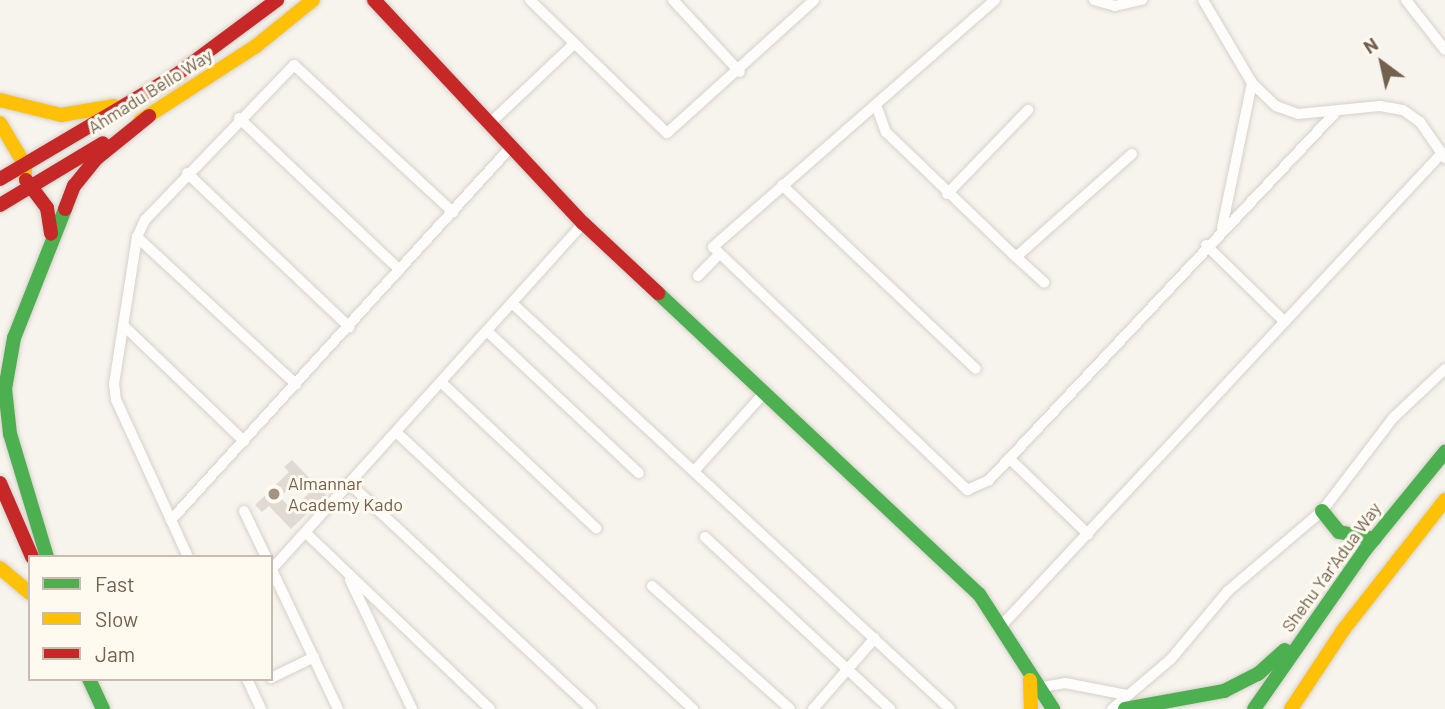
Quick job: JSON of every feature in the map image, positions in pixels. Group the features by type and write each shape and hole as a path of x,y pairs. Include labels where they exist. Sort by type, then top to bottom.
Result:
{"main road":[{"name":"Ahmadu Bello Way","path":"0,205 27,176 277,0"},
{"name":"Ahmadu Bello Way","path":"0,179 27,176 149,116 256,46 313,0"},
{"path":"374,0 488,125 583,223 969,584 1003,624 1033,682 1051,709"},
{"path":"0,100 61,116 98,111 146,94"},
{"path":"46,555 10,434 5,388 14,338 51,240 85,171 149,116"},
{"path":"0,123 47,208 51,240"},
{"path":"0,197 27,176"},
{"name":"Shehu Yar'Adua Way","path":"1254,709 1374,539 1445,452"},
{"path":"0,482 31,555"},
{"path":"1291,709 1344,629 1445,500"},
{"path":"1322,511 1339,532 1374,539"},
{"path":"0,568 28,591"},
{"path":"1126,702 1212,694 1247,681 1330,599"},
{"path":"1031,709 1033,682"},
{"path":"90,683 103,709"},
{"path":"1042,709 1051,709"}],"street":[{"path":"530,0 573,45 667,133 740,72 814,0"},
{"path":"673,0 740,72"},
{"path":"995,0 715,243 718,256 967,490 977,489 1009,458 1222,228 1334,114"},
{"path":"1094,0 1115,6 1142,0"},
{"path":"1003,624 1444,155 1420,121 1403,110 1380,106 1334,114 1298,114 1276,106 1252,83 1203,0"},
{"path":"1406,0 1445,50"},
{"path":"488,125 573,45"},
{"path":"187,555 116,400 123,325 137,237 187,173 239,118 289,69 301,67 453,212"},
{"path":"1222,228 1252,83"},
{"path":"876,105 886,132 947,194 1044,282"},
{"path":"947,194 1028,110"},
{"path":"239,118 400,270"},
{"path":"171,520 510,148"},
{"path":"1016,257 1132,154"},
{"path":"187,173 349,327"},
{"path":"782,185 976,369"},
{"path":"273,568 351,485 583,223"},
{"path":"137,237 296,384"},
{"path":"1206,245 1285,322"},
{"path":"698,276 718,256"},
{"path":"512,303 950,709"},
{"path":"123,325 244,441"},
{"path":"487,331 639,473"},
{"path":"1112,709 1126,702 1171,659 1228,591 1322,511 1392,418 1445,369"},
{"path":"442,383 596,528"},
{"path":"695,470 764,393"},
{"path":"397,433 693,709"},
{"path":"1009,458 1088,534"},
{"path":"351,485 590,709"},
{"path":"244,511 265,555"},
{"path":"306,534 490,709"},
{"path":"705,537 890,709"},
{"path":"273,571 338,709"},
{"path":"347,574 412,709"},
{"path":"652,586 790,709"},
{"path":"813,709 875,638"},
{"path":"273,678 314,657"},
{"path":"1033,682 1065,683 1126,702"},
{"path":"249,683 261,709"}],"building":[{"name":"Almannar Academy Kado","path":"292,460 326,495 291,529 269,506 262,512 255,505 289,472 284,467","holes":["297,480 309,493 292,510 280,497"]}],"traffic: fast":[{"path":"46,555 10,434 5,389 14,338 65,209"},
{"path":"658,293 979,594 1053,709"},
{"path":"1254,709 1365,550 1445,452"},
{"path":"1322,511 1339,532 1374,539"},
{"path":"1125,709 1224,691 1258,674 1285,650"},
{"path":"90,681 103,709"}],"traffic: slow":[{"path":"140,121 256,46 313,0"},
{"path":"0,100 61,115 114,106"},
{"path":"0,123 25,165 25,175"},
{"path":"1291,709 1344,629 1445,500"},
{"path":"0,568 28,591"},
{"path":"1030,680 1031,709"}],"traffic: jam":[{"path":"0,179 176,75 277,0"},
{"path":"374,0 583,223 658,293"},
{"path":"65,209 74,186 97,158 149,116"},
{"path":"0,205 103,143"},
{"path":"26,180 47,208 51,234"},
{"path":"0,483 31,555"}],"place":[{"name":"Almannar Academy Kado","path":"274,494"}]}
